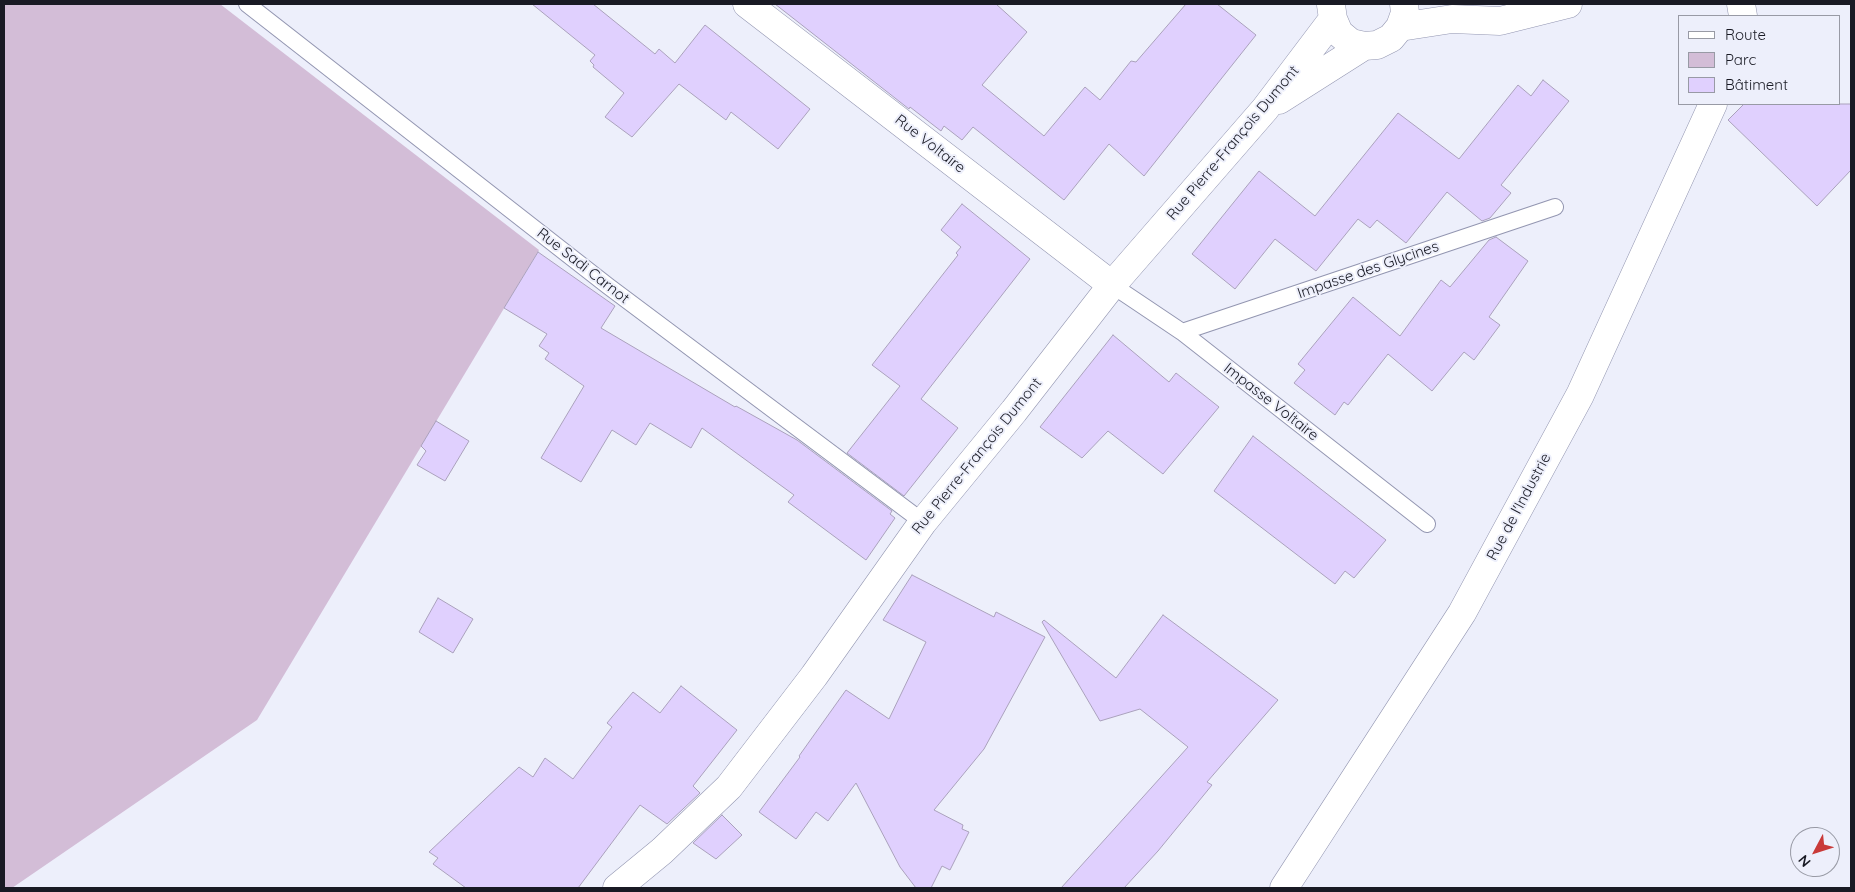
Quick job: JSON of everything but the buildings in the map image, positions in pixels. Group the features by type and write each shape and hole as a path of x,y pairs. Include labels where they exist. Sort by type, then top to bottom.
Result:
{"street":[{"name":"Rue Voltaire","path":"747,4 1112,285"},
{"path":"1416,4 1452,19"},
{"path":"1331,8 1339,33 1350,43 1364,46 1377,45 1391,38 1402,16 1500,21 1568,4"},
{"name":"Rue Pierre-François Dumont","path":"617,888 662,851 728,787 814,676 923,522 1014,411 1112,285 1265,109 1331,8"},
{"path":"1265,109 1364,46"},
{"name":"Rue de l'Industrie","path":"1284,888 1462,613 1580,395 1713,105"}],"lane":[{"name":"Rue Sadi Carnot","path":"247,4 608,286 923,522"},
{"name":"Impasse des Glycines","path":"1182,332 1555,207"},
{"name":"Impasse Voltaire","path":"1112,285 1182,332 1428,524"}],"green space":[{"path":"4,4 220,4 539,250 257,720 12,888 4,888"}]}
